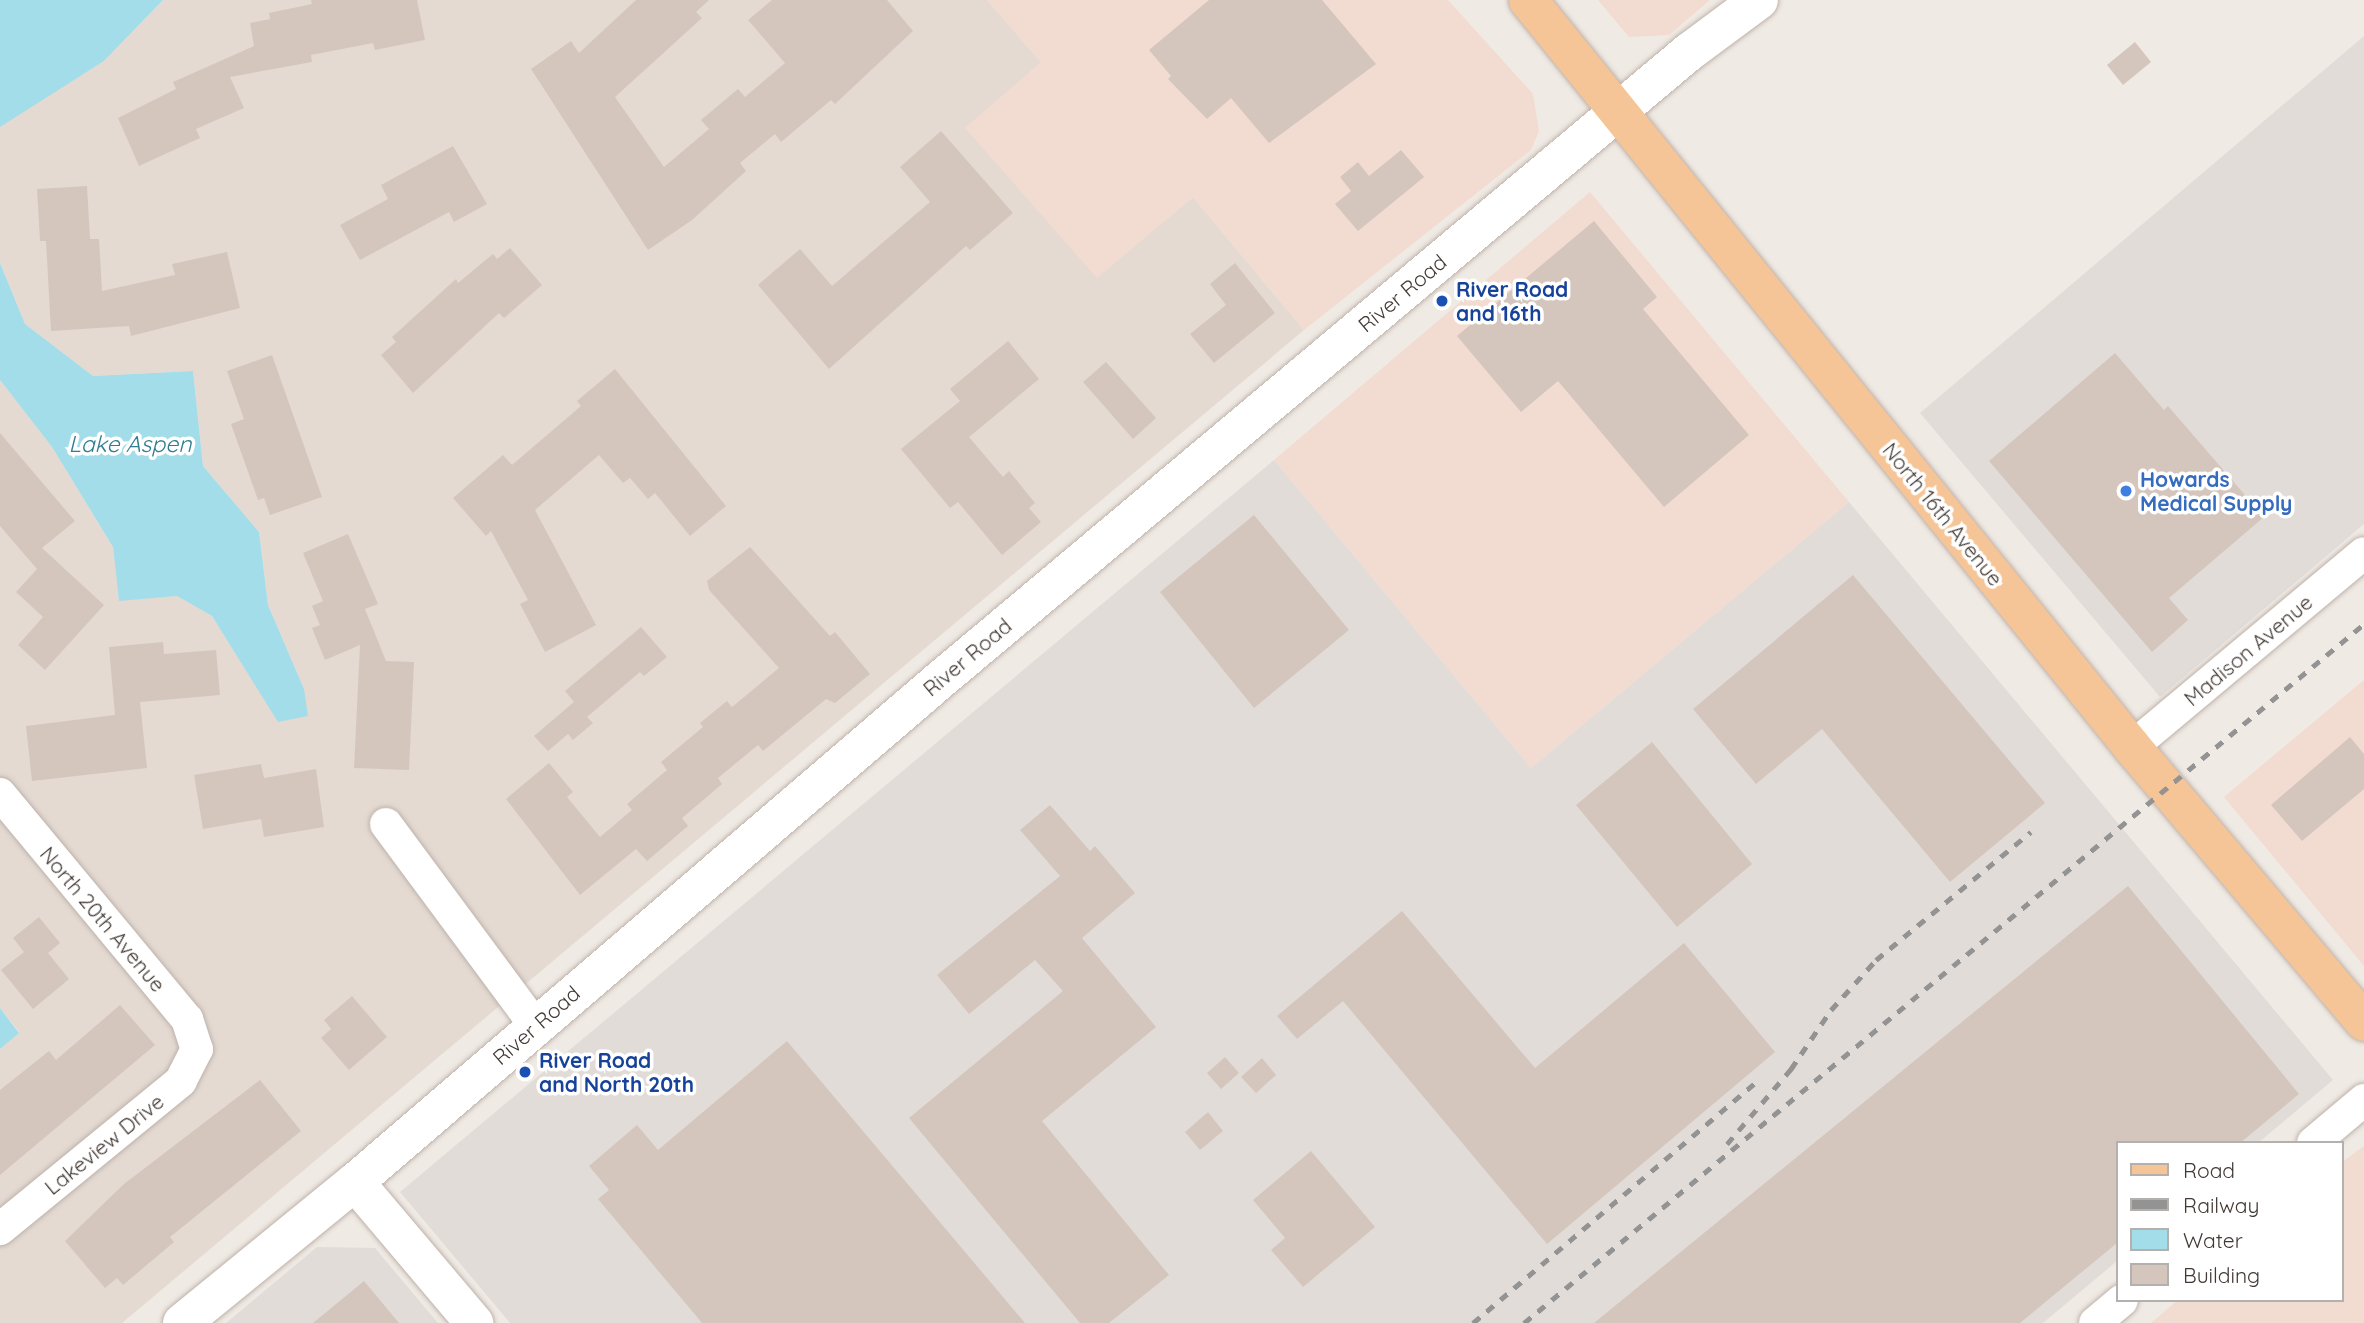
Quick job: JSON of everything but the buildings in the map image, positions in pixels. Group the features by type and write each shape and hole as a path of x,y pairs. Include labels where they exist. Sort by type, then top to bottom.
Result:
{"main road":[{"name":"North 16th Avenue","path":"1528,0 1620,110 2132,747 2364,1022"}],"street":[{"name":"River Road","path":"182,1323 355,1182 535,1025 1620,110 1759,0"},
{"name":"Madison Avenue","path":"2132,747 2364,553"},
{"name":"North 20th Avenue","path":"0,794 187,1019 197,1049"},
{"path":"386,824 535,1025"},
{"name":"Lakeview Drive","path":"0,1229 181,1081 197,1049"},
{"path":"2314,1141 2364,1100"},
{"path":"355,1182 474,1323"},
{"path":"2095,1323 2120,1302"}],"shaded area":[{"path":"163,0 987,0 1041,62 1097,277 1193,197 1304,330 122,1323 0,1323 0,1049 19,1032 0,1008 0,380 52,447 113,547 119,600 177,596 212,616 278,721 304,689 268,605 259,532 203,466 193,371 93,376 25,324 0,263 0,126 104,61"},
{"path":"987,0 1448,0 1533,94 1539,131 1531,150 1304,330 1193,197 1097,278 965,128 1041,62"},
{"path":"1598,0 1710,0 1669,35 1629,37"},
{"path":"2364,36 2364,524 2160,697 1920,413"},
{"path":"1590,192 1849,502 1531,768 1274,460"},
{"path":"1274,460 1531,768 1849,502 2333,1080 2260,1141 2116,1141 2116,1262 2043,1323 510,1323 400,1192"},
{"path":"2364,680 2364,966 2224,797"},
{"path":"2364,1146 2364,1323 2151,1323 2176,1302 2343,1302 2343,1162"},
{"path":"317,1247 375,1248 438,1323 226,1323"}],"water":[{"path":"0,0 163,0 104,61 0,127"},
{"name":"Lake Aspen","path":"0,263 25,324 93,376 193,371 203,466 259,532 268,605 304,689 308,716 278,722 212,616 177,596 119,601 113,547 52,447 0,380"},
{"path":"0,1008 19,1033 0,1049"}],"railway":[{"path":"1524,1323 2364,624"},
{"path":"1727,1144 1791,1069 1831,1010 1876,960 2031,832"},
{"path":"1473,1323 1760,1079"}],"place":[{"name":"River Road and 16th","path":"1442,301"},
{"name":"Howards Medical Supply","path":"2126,491"},
{"name":"River Road and North 20th","path":"525,1072"}]}
